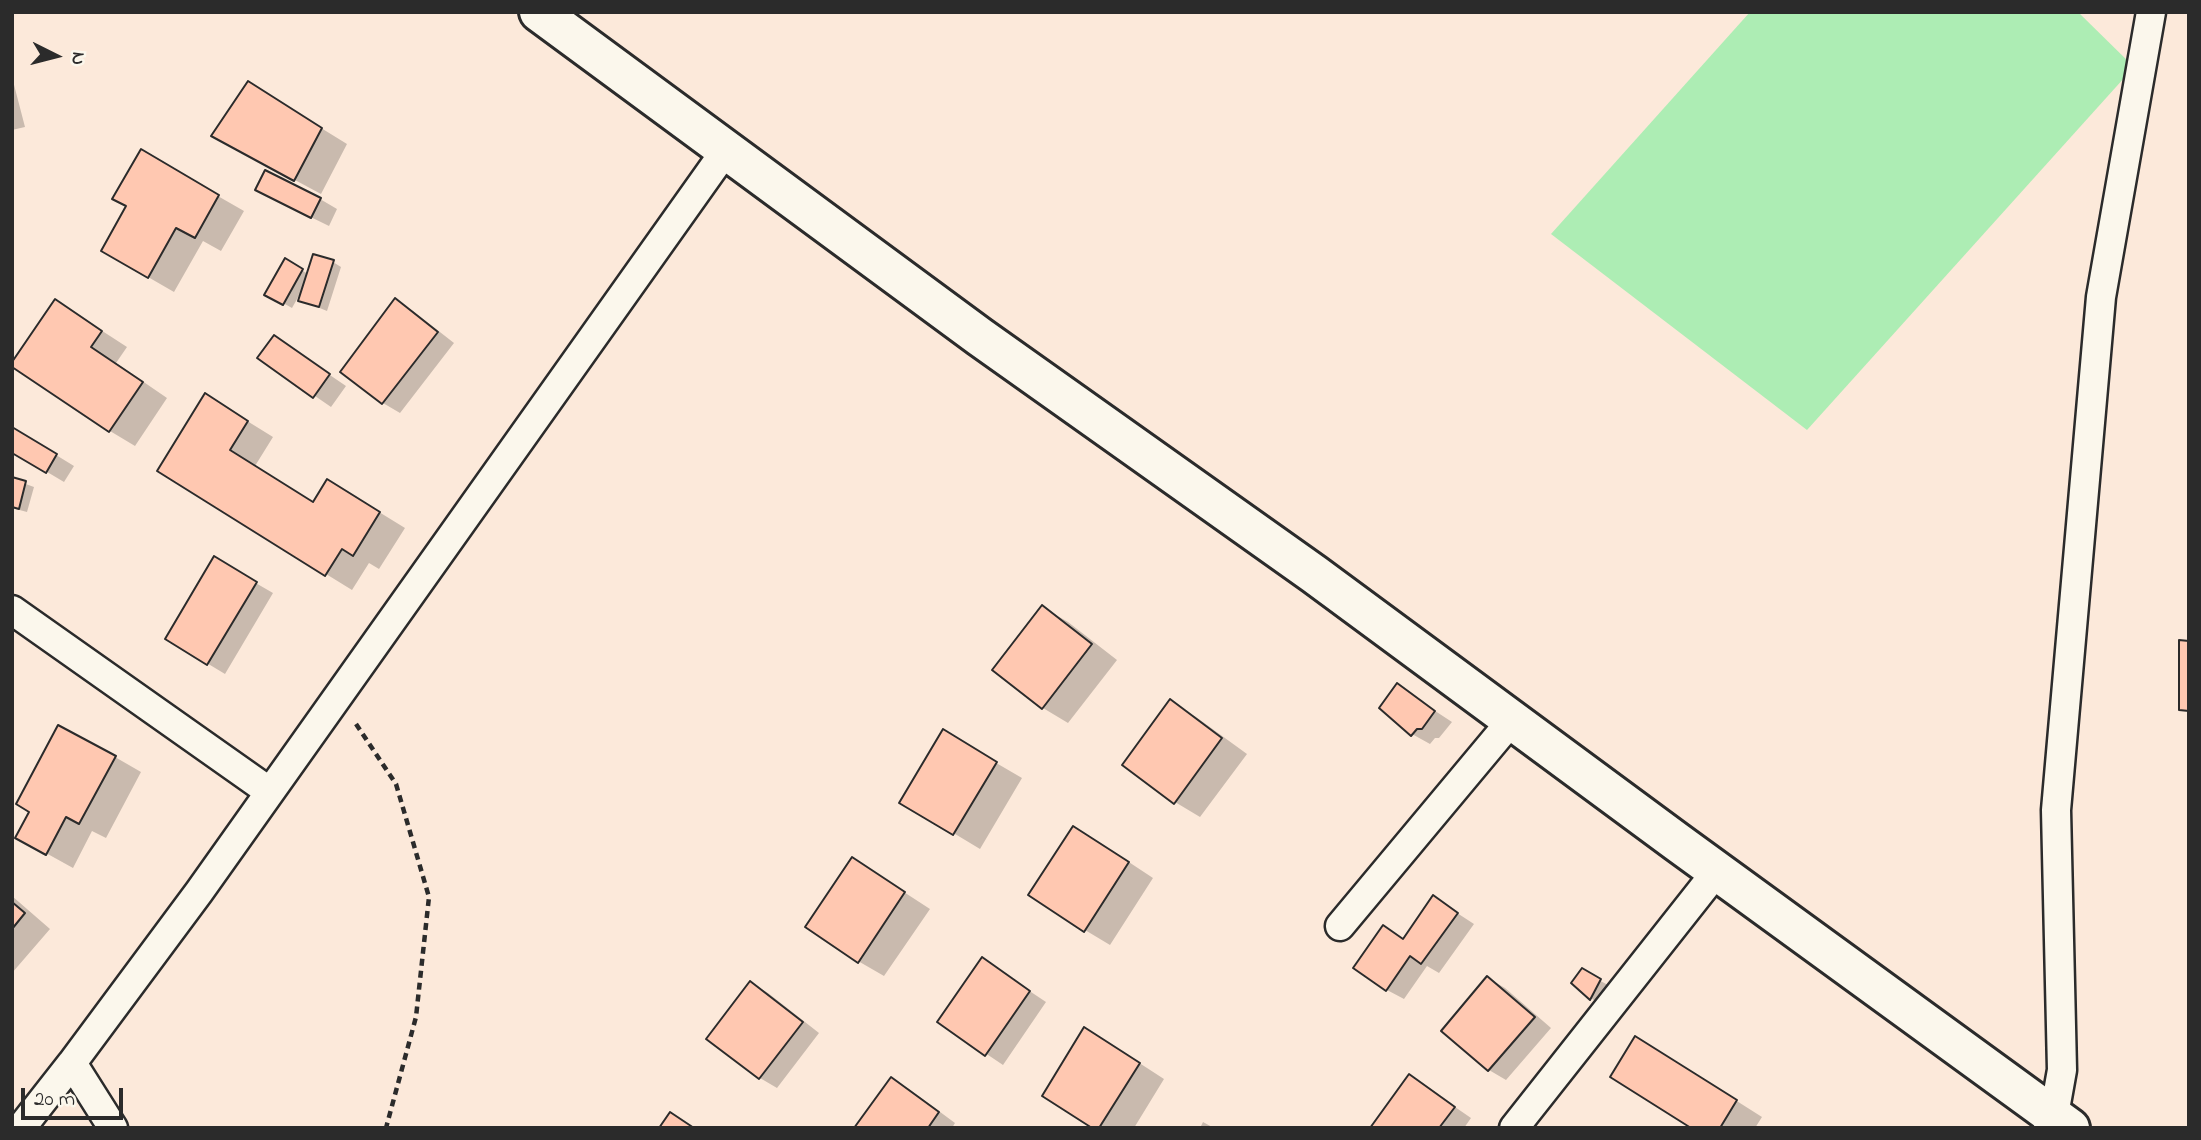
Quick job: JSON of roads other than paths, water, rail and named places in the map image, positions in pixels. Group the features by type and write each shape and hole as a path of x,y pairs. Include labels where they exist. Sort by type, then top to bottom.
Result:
{"street":[{"path":"539,12 979,337 1314,573 2057,1124"},
{"path":"2057,1124 2062,1070 2056,810 2101,297 2151,12"},
{"path":"21,1128 72,1063 270,792 726,150"},
{"path":"12,610 270,792"},
{"path":"1340,926 1512,720"},
{"path":"1514,1128 1717,872"},
{"path":"72,1063 113,1128"}]}
